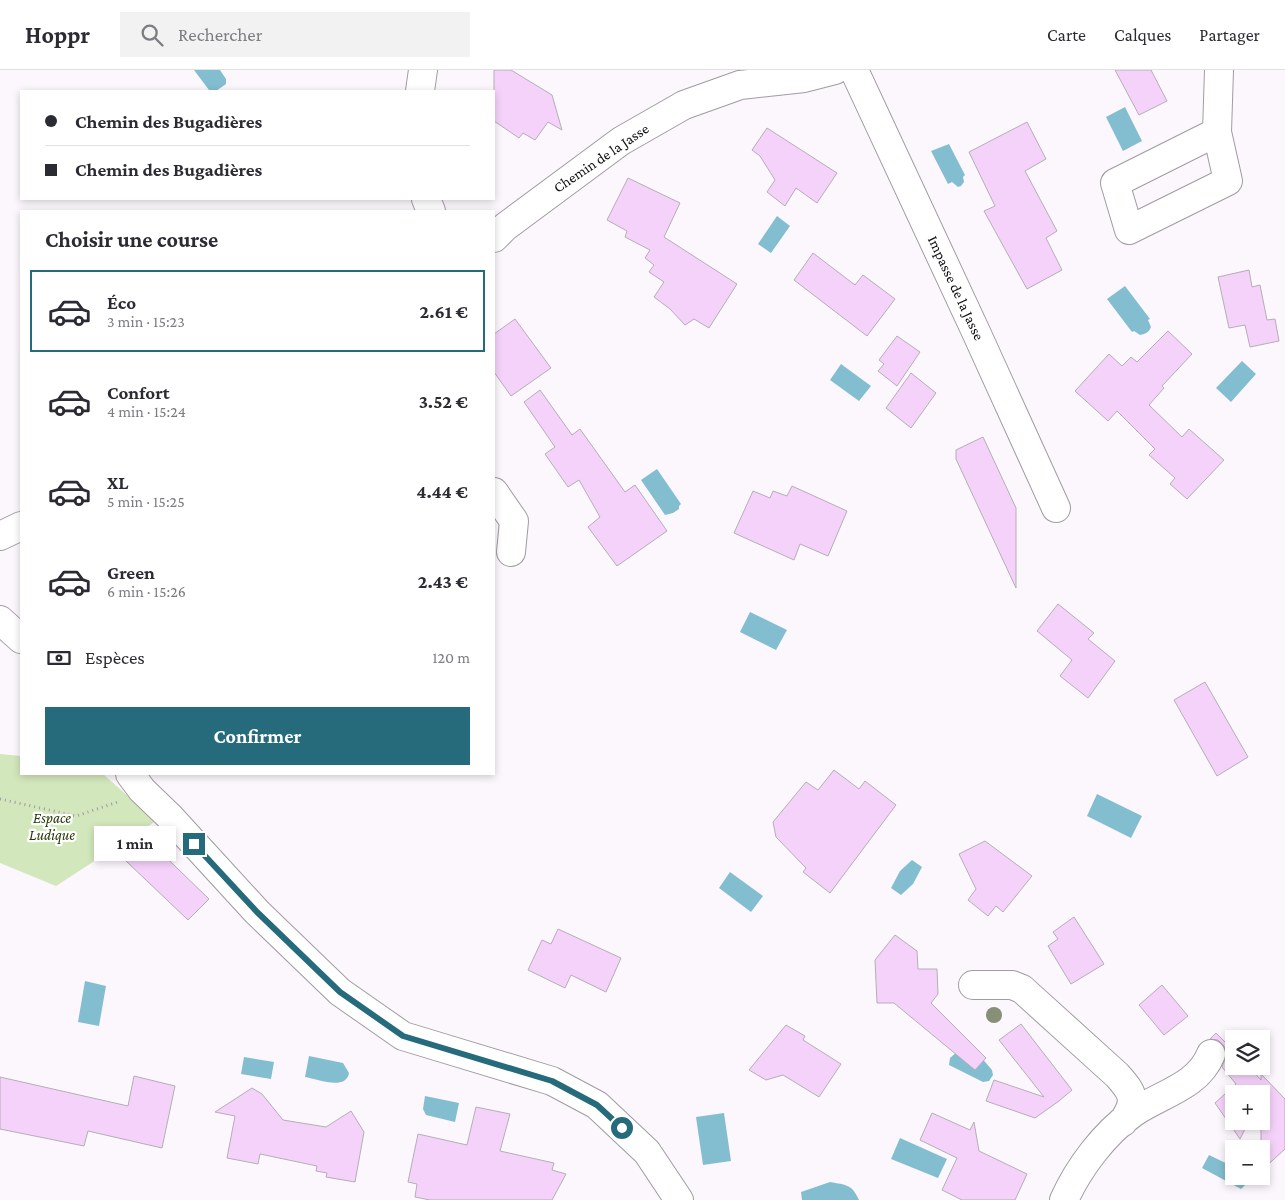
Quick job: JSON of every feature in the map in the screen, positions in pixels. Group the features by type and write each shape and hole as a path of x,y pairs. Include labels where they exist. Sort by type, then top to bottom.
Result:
{"street":[{"path":"420,90 423,70"},
{"name":"Chemin de la Jasse","path":"495,237 505,227 621,141 684,105 740,85 804,78 835,70"},
{"name":"Impasse de la Jasse","path":"854,70 1056,508"},
{"path":"1217,132 1219,70"},
{"path":"495,493 514,521 512,552"},
{"path":"0,536 20,526"},
{"path":"0,620 20,638"},
{"path":"136,782 257,912 340,992 403,1036 552,1081 597,1105 647,1152 679,1200"},
{"path":"973,985 1012,985 1022,990 1117,1075 1128,1088 1132,1099 1130,1111 1123,1122"},
{"path":"1064,1200 1076,1176 1111,1133 1138,1110 1201,1072 1211,1054"}],"path":[{"path":"0,799 76,816 111,806 136,782"}],"green space":[{"name":"Espace Ludique","path":"0,754 20,756 20,775 104,775 156,821 56,886 0,863"}],"water":[{"path":"194,70 220,70 226,79 226,84 217,90 209,90"},
{"path":"1125,107 1142,141 1123,151 1106,117"},
{"path":"949,144 965,175 963,177 964,182 958,187 952,182 948,184 931,151"},
{"path":"777,216 790,226 771,253 758,244"},
{"path":"1125,286 1150,319 1148,320 1151,327 1144,334 1140,335 1134,331 1132,332 1107,299"},
{"path":"1242,361 1256,374 1231,402 1216,388"},
{"path":"841,364 871,386 859,401 830,380"},
{"path":"657,469 681,504 679,509 673,513 665,515 641,480"},
{"path":"750,612 787,630 776,650 740,632"},
{"path":"1097,794 1142,816 1131,838 1087,816"},
{"path":"912,860 922,867 913,884 901,895 891,888 900,871"},
{"path":"730,872 763,896 751,912 719,888"},
{"path":"85,981 106,986 99,1026 78,1022"},
{"path":"968,1042 992,1070 993,1075 989,1081 983,1082 949,1065 950,1058"},
{"path":"309,1056 343,1063 349,1073 347,1078 337,1083 305,1077"},
{"path":"244,1057 274,1062 271,1079 241,1074"},
{"path":"425,1096 459,1103 455,1122 426,1115 423,1109"},
{"path":"724,1113 731,1161 703,1165 696,1117"},
{"path":"900,1138 947,1159 938,1178 891,1159"},
{"path":"1209,1155 1225,1163 1225,1180 1202,1168"},
{"path":"830,1182 848,1186 854,1191 859,1200 802,1200 801,1192"},
{"path":"1234,1185 1245,1185 1241,1189"}],"building":[{"path":"494,70 511,70 552,95 562,130 548,122 535,140 523,133 519,138 495,122"},
{"path":"1115,70 1151,70 1167,101 1139,115"},
{"path":"1027,122 1046,159 1025,171 1057,231 1046,238 1062,270 1027,289 984,211 995,206 969,152"},
{"path":"767,128 837,173 817,203 796,188 785,206 767,192 775,180 760,156 752,150"},
{"path":"628,178 680,203 664,237 737,284 709,328 694,319 685,325 670,309 654,297 664,282 649,272 654,265 645,258 650,250 625,237 627,231 607,220"},
{"path":"813,253 855,285 863,275 895,299 867,336 794,280"},
{"path":"1249,270 1252,287 1260,285 1267,320 1275,319 1279,341 1250,347 1245,325 1229,328 1218,277"},
{"path":"515,319 551,368 511,396 495,373 495,333"},
{"path":"1168,331 1192,354 1162,386 1164,388 1149,405 1182,437 1189,429 1224,460 1187,499 1170,484 1175,478 1149,455 1155,449 1117,411 1108,421 1075,391 1109,354 1122,366 1131,357 1137,362"},
{"path":"897,336 920,352 897,386 878,371 884,364 879,360"},
{"path":"911,373 936,393 911,428 886,408"},
{"path":"540,390 572,435 580,429 625,492 635,485 667,531 617,566 588,527 600,517 579,480 568,487 545,454 555,447 524,402"},
{"path":"983,437 1016,508 1016,588 956,459 956,450"},
{"path":"792,486 847,511 828,556 800,544 794,560 734,533 753,491 770,498 773,491 787,496"},
{"path":"1058,604 1094,633 1088,639 1115,661 1088,698 1060,676 1072,660 1037,631"},
{"path":"1205,682 1248,757 1217,776 1174,700"},
{"path":"834,770 859,789 865,781 896,805 830,893 803,872 806,868 776,837 773,822 806,782 818,790"},
{"path":"148,840 209,899 188,920 126,861"},
{"path":"985,841 1032,876 1003,912 996,906 988,916 968,900 976,889 959,854"},
{"path":"1074,917 1104,964 1071,984 1048,946 1058,939 1053,932"},
{"path":"558,929 621,958 606,992 571,975 565,988 528,970 542,940 551,944"},
{"path":"895,935 917,951 918,969 937,969 938,994 931,1003 986,1058 975,1070 894,1003 877,1003 875,960"},
{"path":"1162,985 1188,1016 1164,1035 1139,1005"},
{"path":"1021,1024 1072,1090 1035,1118 986,1101 994,1080 1044,1097 999,1040"},
{"path":"786,1025 805,1036 803,1040 841,1064 819,1097 783,1075 766,1080 749,1070"},
{"path":"1216,1033 1225,1042 1225,1049 1218,1040 1210,1039"},
{"path":"1225,1059 1225,1071 1222,1067"},
{"path":"1229,1075 1256,1075 1261,1080 1262,1075 1285,1099 1285,1149 1270,1163 1270,1140 1261,1140 1261,1130 1270,1130 1270,1085 1236,1084"},
{"path":"134,1076 175,1086 162,1148 88,1131 84,1146 0,1129 0,1077 128,1106"},
{"path":"252,1088 262,1094 283,1120 326,1127 351,1111 364,1132 355,1182 326,1177 327,1173 316,1171 317,1166 260,1154 258,1164 227,1158 235,1116 215,1112"},
{"path":"1225,1094 1225,1117 1215,1103"},
{"path":"476,1107 510,1114 500,1151 554,1163 552,1170 566,1174 552,1200 430,1200 415,1197 417,1184 408,1182 418,1134 467,1145"},
{"path":"932,1113 970,1130 974,1122 979,1151 1027,1174 1015,1200 962,1200 942,1190 957,1158 920,1140"},
{"path":"1234,1130 1244,1130 1240,1139"}],"route":[{"path":"194,844 257,912 340,992 403,1036 552,1081 597,1105 622,1128"}]}
